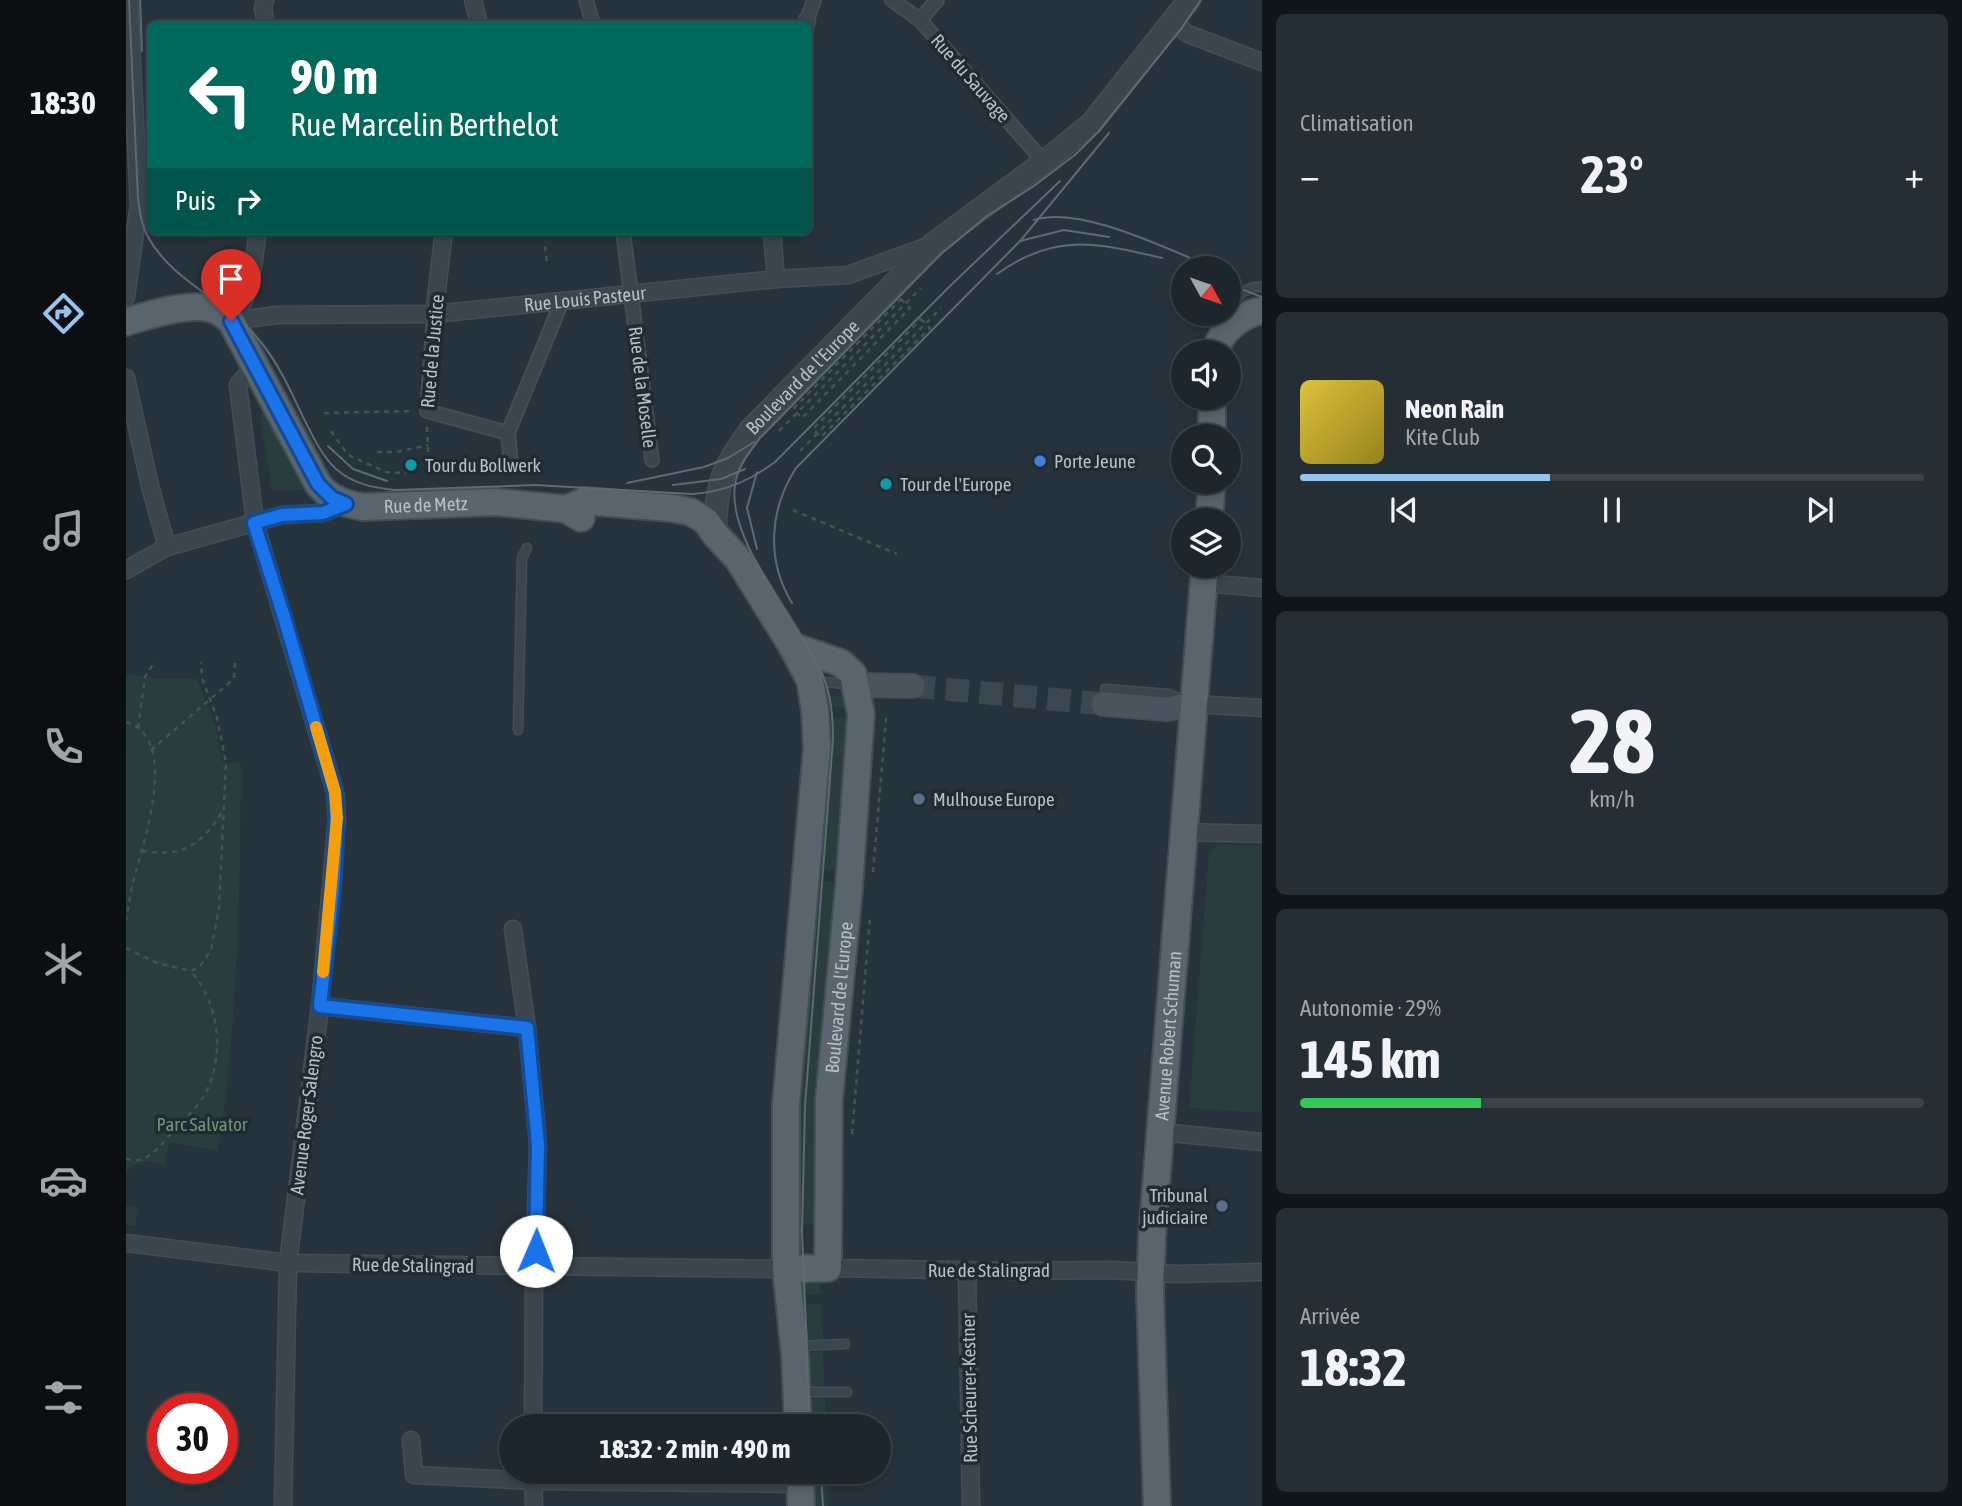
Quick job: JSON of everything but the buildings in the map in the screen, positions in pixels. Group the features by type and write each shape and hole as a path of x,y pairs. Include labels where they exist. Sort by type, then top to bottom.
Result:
{"main road":[{"path":"1222,340 1240,318 1251,312 1262,312"},
{"name":"Rue Louis Pasteur","path":"126,323 231,321"},
{"path":"231,321 318,484 332,498 346,504"},
{"name":"Rue de Metz","path":"346,504 363,507 495,502 566,509 582,518 666,522 715,534"},
{"path":"715,534 738,559 792,646 810,680 815,710 817,747 786,1104 786,1269 797,1414"},
{"name":"Avenue Robert Schuman","path":"1157,1506 1151,1270 1205,578"},
{"name":"Boulevard de l'Europe","path":"792,646 841,663 853,674 861,714 849,887 829,1100 828,1268"},
{"path":"855,685 912,686"},
{"path":"1104,696 1167,709 1194,704"},
{"path":"786,1269 828,1268"}],"street":[{"path":"126,297 139,204 129,0"},
{"path":"265,0 263,9 265,21"},
{"path":"473,0 478,21"},
{"path":"586,0 592,21"},
{"path":"806,21 814,0"},
{"name":"Rue du Sauvage","path":"892,0 920,20 1044,162"},
{"path":"920,20 936,0"},
{"name":"Boulevard de l'Europe","path":"715,534 718,492 728,458 751,429 933,244 1044,162 1091,123 1189,0"},
{"path":"1172,22 1188,34 1262,62"},
{"path":"231,321 241,307 249,287 257,235"},
{"name":"Rue de la Justice","path":"426,411 444,235"},
{"name":"Rue de la Moselle","path":"624,235 652,460"},
{"path":"772,235 776,279"},
{"name":"Rue Louis Pasteur","path":"231,321 277,315 434,314 776,279 848,275 933,244"},
{"path":"511,466 508,433 562,301"},
{"name":"Avenue Roger Salengro","path":"255,365 238,385 254,523 335,792 337,818 320,1006 288,1263 283,1506"},
{"path":"126,378 167,547"},
{"path":"426,411 508,433"},
{"name":"Rue de Metz","path":"126,569 167,547 282,515 323,513 346,504"},
{"path":"1221,578 1262,588"},
{"path":"1194,704 1262,708"},
{"path":"1184,832 1262,834"},
{"path":"513,929 527,1028 538,1144 533,1414"},
{"path":"320,1006 527,1028"},
{"path":"1161,1132 1262,1142"},
{"name":"Rue de Stalingrad","path":"126,1243 288,1263 786,1269"},
{"name":"Rue de Stalingrad","path":"828,1268 1151,1270 1175,1274 1262,1272"},
{"name":"Rue Scheurer-Kestner","path":"967,1270 971,1506"},
{"path":"411,1440 414,1475 499,1476"},
{"path":"533,1484 534,1506"},
{"path":"727,1484 800,1487"}],"lane":[{"path":"1241,293 1258,285 1262,287"},
{"path":"518,730 522,558 527,548"},
{"path":"810,680 855,685"},
{"path":"794,1346 845,1344"},
{"path":"796,1392 847,1392"}],"path":[{"path":"545,246 547,264"},
{"path":"779,431 921,288"},
{"path":"800,451 941,308"},
{"path":"324,413 426,411"},
{"name":"Rue de la Justice","path":"426,411 429,472"},
{"path":"331,431 348,455 386,472 407,473"},
{"path":"377,452 396,452 428,445"},
{"path":"793,510 897,554"},
{"path":"138,727 145,677 155,661"},
{"path":"151,750 211,701 234,678 235,662"},
{"path":"191,971 200,966 211,950 217,918 226,763 217,718 202,678 201,663"},
{"path":"861,714 886,719 872,883"},
{"path":"126,722 144,732 151,750 155,784 126,920"},
{"path":"142,851 166,854 195,843 210,830 224,810"},
{"path":"852,1135 870,911"},
{"path":"126,948 157,963 191,971 200,981 211,1002 216,1023 211,1083 201,1102 152,1152 142,1159 126,1159"}],"green space":[{"path":"187,235 221,235 203,238"},
{"path":"264,410 309,490 272,490 260,415"},
{"name":"Parc Salvator","path":"126,674 197,679 216,728 222,762 241,763 239,909 234,1006 218,1151 169,1142 165,1165 139,1163 126,1174"},
{"path":"823,697 858,697 856,709 824,706"},
{"path":"825,717 856,718 844,872 817,869"},
{"path":"1218,844 1262,846 1262,1113 1189,1108 1209,853"},
{"path":"838,881 824,1225 797,1225 798,1100 816,882"},
{"path":"126,1205 138,1207 135,1226 126,1225"},
{"path":"814,1280 820,1281 821,1294 799,1295 804,1285"},
{"path":"822,1304 823,1343 811,1342 805,1339 799,1305"},
{"path":"823,1352 824,1389 807,1387 807,1354"},
{"path":"825,1398 826,1414 807,1414 809,1400"},
{"path":"811,1484 827,1484 828,1506 808,1506"}],"tunnel":[{"path":"912,686 1104,704"}],"tram line":[{"path":"129,0 138,199 147,235 170,266 232,314 260,341 278,367 317,444 330,463 349,478 379,488 395,490 535,485 692,494 715,491 746,480 775,462 950,286 1060,181"},
{"path":"140,0 142,51"},
{"path":"810,1414 802,1232 805,1106 833,739 831,702 825,681 814,659 768,584 742,532 735,508 736,478 744,460 760,438 941,254 987,216 1034,186 1076,154 1098,132 1201,0"},
{"path":"792,603 778,570 774,535 780,501 796,468 1021,240 1109,133"},
{"path":"1034,220 1053,217 1099,224 1185,256"},
{"path":"1020,241 1064,230 1109,237"},
{"path":"997,274 1038,252 1077,245 1117,248 1162,258"},
{"path":"1241,289 1262,297"},
{"path":"627,483 704,467 728,458 754,442"},
{"path":"328,446 353,469 387,481"},
{"path":"673,485 721,479 745,469"},
{"path":"757,472 747,508 757,549"},
{"path":"822,1484 823,1506"}],"slow traffic":[{"path":"316,727 335,792 337,818 323,972"}],"place":[{"name":"Porte Jeune","path":"1040,461"},
{"name":"Tour du Bollwerk","path":"411,465"},
{"name":"Tour de l'Europe","path":"886,484"},
{"name":"Mulhouse Europe","path":"919,799"},
{"name":"Tribunal judiciaire","path":"1222,1206"}],"route":[{"path":"231,321 318,484 332,498 346,504 323,513 282,515 254,523 335,792 335,849 320,1006 527,1028 538,1144 536,1251"}]}
